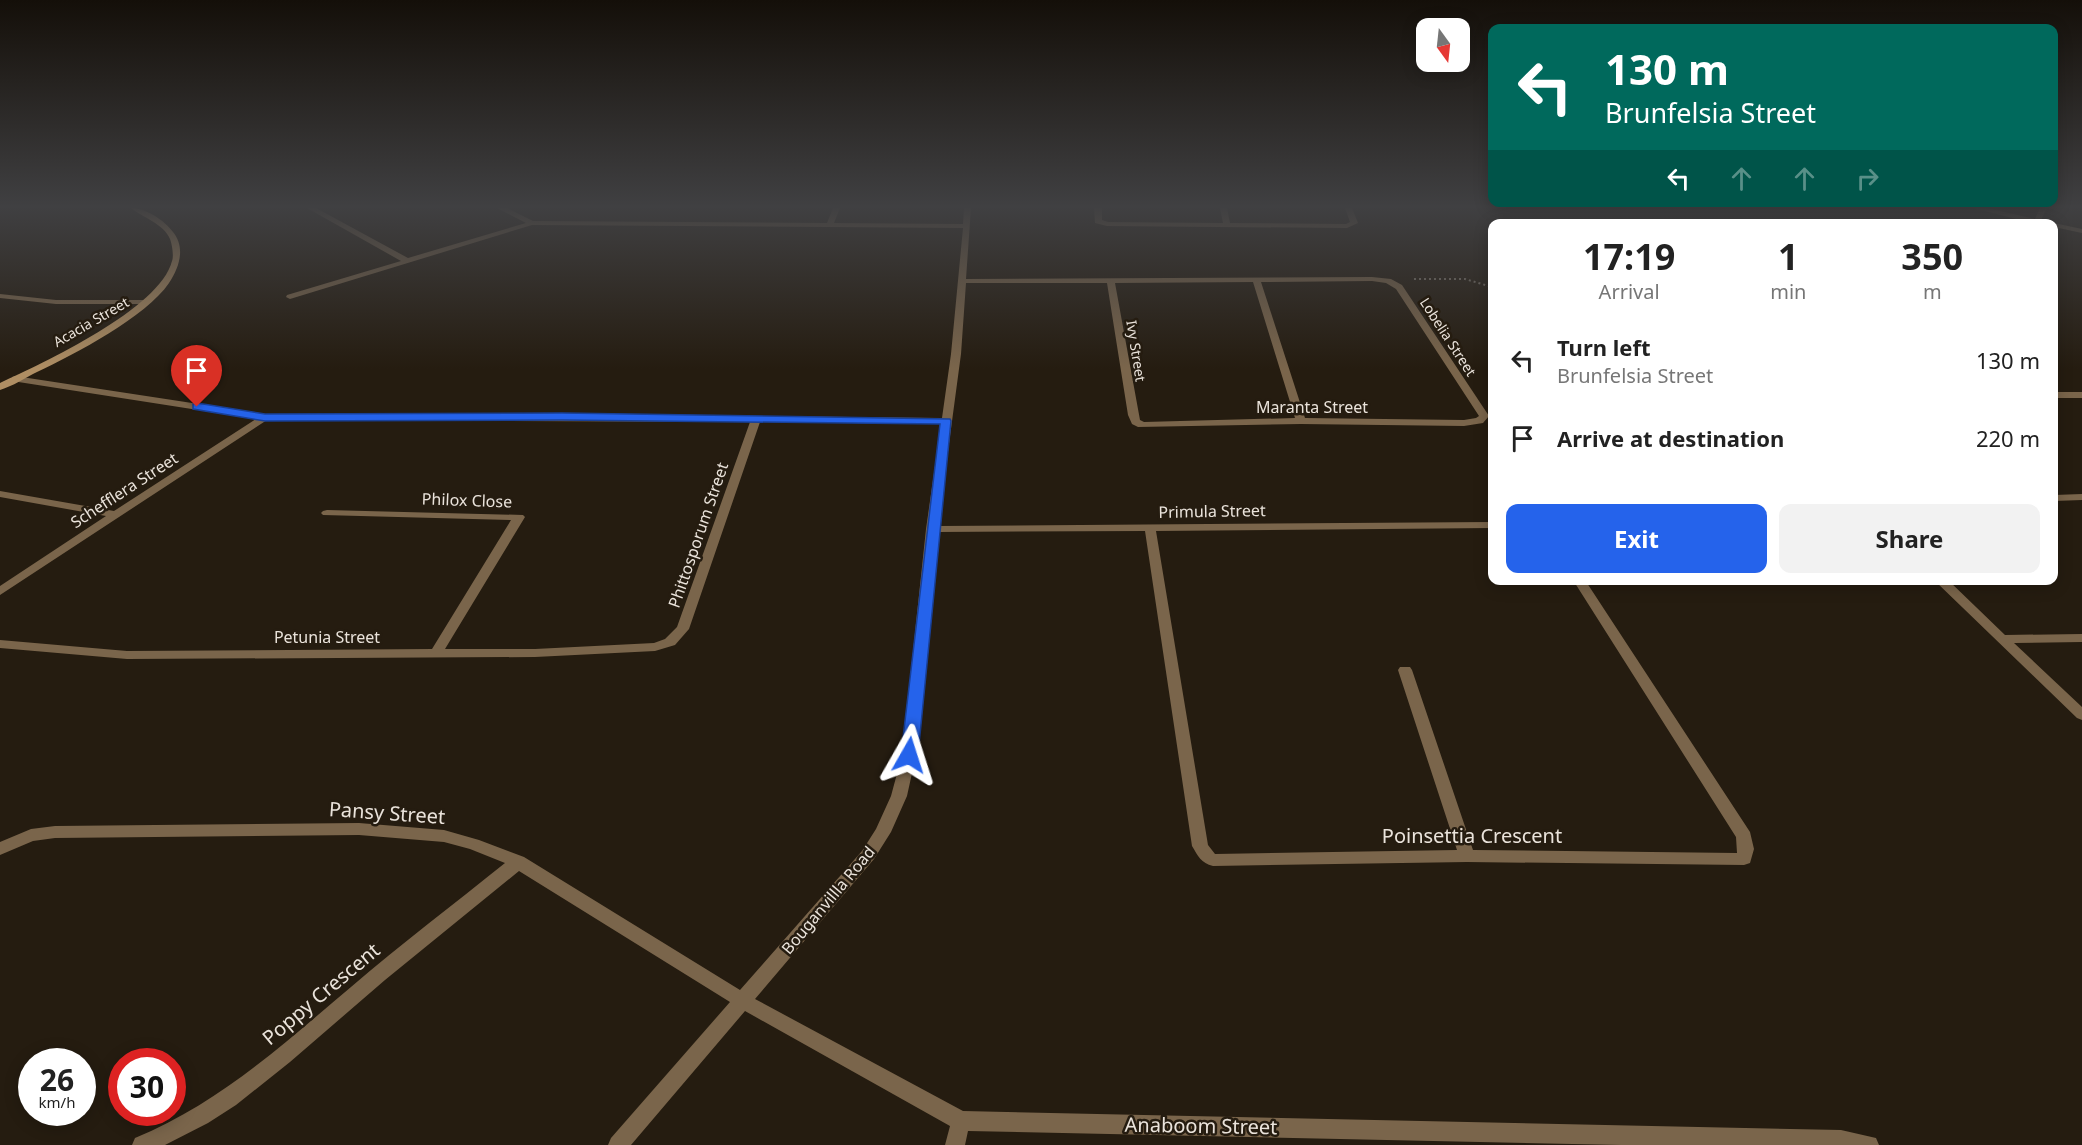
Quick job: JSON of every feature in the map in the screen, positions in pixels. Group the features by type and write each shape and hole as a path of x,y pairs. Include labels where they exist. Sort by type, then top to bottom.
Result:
{"street":[{"name":"Acacia Street","path":"0,387 117,324 147,302 171,272 174,261"},
{"path":"290,297 405,261"},
{"name":"Bouganvillla Road","path":"618,1145 868,855 883,832 899,796 909,755 932,529 956,354 964,261"},
{"name":"Ivy Street","path":"1111,280 1133,416 1139,423"},
{"path":"1256,280 1301,421"},
{"path":"963,281 1384,280"},
{"name":"Lobelia Street","path":"1384,280 1399,287 1484,416"},
{"path":"0,296 56,302 147,302"},
{"path":"15,379 265,417 946,421"},
{"path":"2058,395 2082,395"},
{"name":"Maranta Street","path":"1139,423 1148,425 1301,421 1464,423 1479,421 1484,416"},
{"name":"Schefflera Street","path":"0,591 265,417"},
{"name":"Phittosporum Street","path":"655,647 670,642 683,629 756,420"},
{"path":"0,494 117,515"},
{"path":"2058,498 2082,497"},
{"name":"Philox Close","path":"327,513 519,518 436,653"},
{"name":"Primula Street","path":"932,529 1488,525"},
{"name":"Poinsettia Crescent","path":"1150,528 1201,852 1213,860 1467,856 1744,859 1746,849 1744,836 1582,585"},
{"path":"1945,585 2082,715"},
{"path":"2003,639 2082,638"},
{"name":"Petunia Street","path":"0,644 127,655 535,654 655,647"},
{"path":"1405,670 1467,856"},
{"name":"Pansy Street","path":"0,849 21,838 55,832 359,829 444,836 473,844 518,862 743,1001"},
{"name":"Poppy Crescent","path":"142,1145 194,1121 227,1098 277,1060 518,862"},
{"name":"Anaboom Street","path":"743,1001 961,1121 1841,1140 1869,1145"},
{"path":"955,1145 961,1121"}],"path":[{"path":"1384,280 1465,279 1488,286"}],"route":[{"path":"197,407 265,417 946,421 932,529 909,755"}]}
